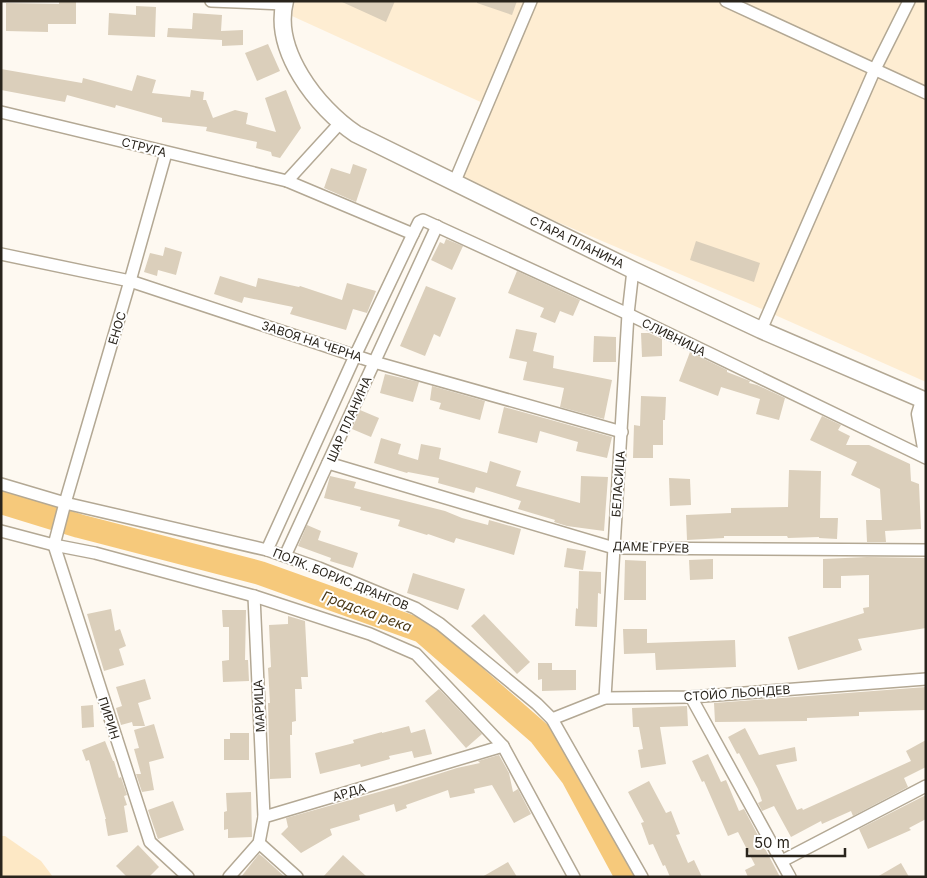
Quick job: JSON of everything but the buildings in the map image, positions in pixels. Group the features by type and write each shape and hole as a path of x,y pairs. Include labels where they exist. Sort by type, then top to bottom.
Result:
{"street":[{"path":"211,1 284,2"},
{"path":"455,181 530,1"},
{"path":"726,1 926,93"},
{"path":"761,330 875,69 909,1"},
{"name":"СТАРА ПЛАНИНА","path":"284,2 282,22 288,50 302,77 320,103 340,123 356,134 633,270 761,330 925,401"},
{"name":"СТРУГА","path":"1,112 288,181 412,234"},
{"path":"288,181 340,123"},
{"name":"ЕНОС","path":"65,503 166,153"},
{"name":"СЛИВНИЦА","path":"419,222 423,220 437,226 628,314 926,458"},
{"name":"ШАР ПЛАНИНА","path":"267,550 355,356 419,222"},
{"name":"ШАР ПЛАНИНА","path":"285,556 437,226"},
{"name":"ЗАВОЯ НА ЧЕРНА","path":"1,254 130,282 374,362 622,432"},
{"name":"БЕЛАСИЦА","path":"605,698 628,314 633,270"},
{"path":"925,401 920,414 926,448"},
{"name":"ДАМЕ ГРУЕВ","path":"328,463 614,548 926,550"},
{"name":"ПОЛК. БОРИС ДРАНГОВ","path":"1,484 65,503 267,550 319,568 415,608 440,624 552,719 642,877"},
{"path":"54,545 65,503"},
{"path":"1,531 54,545 95,553 254,596 370,634 416,654 503,746 574,877"},
{"name":"ПИРИН","path":"54,545 150,842 188,877"},
{"name":"МАРИЦА","path":"254,596 264,817"},
{"name":"СТОЙО ЛЬОНДЕВ","path":"552,719 605,698 691,697 926,679"},
{"path":"691,697 790,877"},
{"name":"АРДА","path":"264,817 503,746"},
{"path":"782,861 926,786"},
{"path":"229,877 259,843 264,817"},
{"path":"259,843 297,877"}],"shaded area":[{"path":"295,1 926,1 926,382 748,303 456,179 485,104 292,16"},
{"path":"1,836 5,836 41,861 53,877 1,877"}],"waterway":[{"name":"Градска река","path":"1,502 79,526 260,573 422,631 540,734 573,777 627,877"}]}
